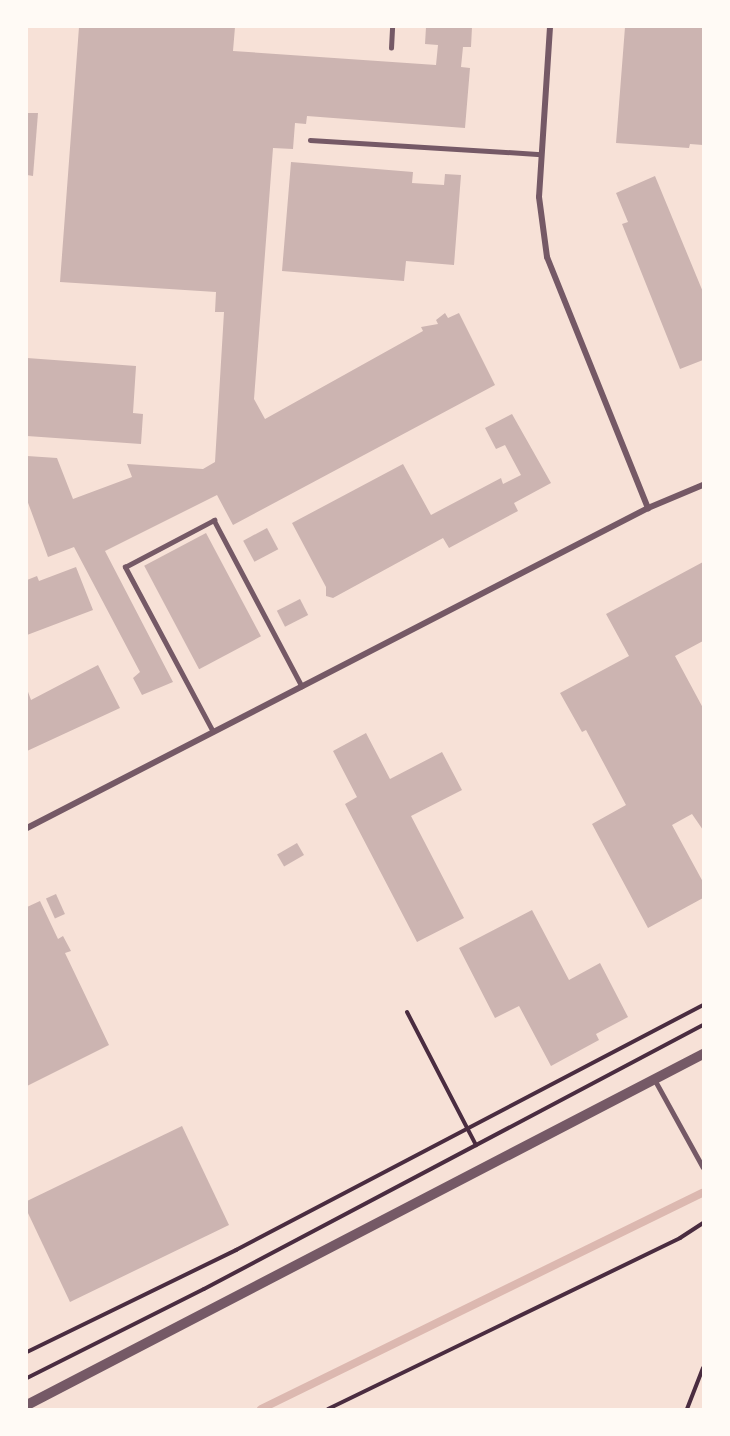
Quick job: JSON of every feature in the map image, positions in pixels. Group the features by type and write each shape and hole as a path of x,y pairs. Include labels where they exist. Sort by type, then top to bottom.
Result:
{"street":[{"path":"550,27 540,198 547,257 648,508"},
{"path":"27,828 648,508 703,485"},
{"path":"27,1405 703,1054"}],"lane":[{"path":"391,48 392,27"},
{"path":"310,140 541,154"},
{"path":"213,732 125,567 214,520 302,686"},
{"path":"654,1080 703,1167"}],"path":[{"path":"27,1352 468,1129 703,1005"},
{"path":"407,1012 476,1145"},
{"path":"27,1377 703,1025"},
{"path":"328,1409 680,1238 703,1223"},
{"path":"687,1409 703,1368"}],"building":[{"path":"79,27 235,27 233,51 436,65 438,45 425,44 426,27 472,27 471,47 463,47 461,67 470,68 465,128 307,116 306,124 295,123 293,149 273,148 254,399 265,419 423,331 421,327 438,324 436,320 445,313 448,318 459,313 495,385 233,525 217,495 105,551 173,682 142,695 133,678 140,672 74,547 48,557 27,500 27,456 57,458 73,499 132,477 127,464 203,469 215,462 224,312 215,312 216,292 60,282"},
{"path":"625,27 703,27 703,145 690,144 689,148 616,143"},
{"path":"27,113 38,113 33,176 27,175"},
{"path":"291,162 413,172 412,183 444,185 445,174 461,175 454,265 406,261 404,281 282,271"},
{"path":"655,176 703,292 703,360 680,369 622,224 628,222 616,193"},
{"path":"27,358 136,366 133,413 143,414 141,444 27,436"},
{"path":"512,414 551,483 514,503 518,511 449,548 443,538 333,598 326,596 326,587 292,523 403,464 431,515 501,478 503,484 521,475 505,445 496,449 485,428"},
{"path":"267,528 278,549 254,562 243,541"},
{"path":"206,533 261,636 199,669 144,566"},
{"path":"703,562 703,641 675,656 703,708 703,830 692,814 672,825 703,882 703,898 648,928 592,824 626,805 586,730 582,732 560,693 629,656 606,614"},
{"path":"76,567 93,610 27,635 27,580 37,576 39,581"},
{"path":"300,599 308,615 285,627 277,611"},
{"path":"98,665 120,708 27,751 27,689 31,700"},
{"path":"366,733 390,779 442,752 462,790 411,816 464,918 417,942 345,804 357,797 333,751"},
{"path":"297,843 304,855 284,867 277,855"},
{"path":"56,894 65,914 55,919 46,898"},
{"path":"40,901 58,939 63,936 71,951 65,953 109,1045 27,1086 27,907"},
{"path":"532,910 569,980 600,963 628,1017 596,1034 599,1040 551,1066 519,1006 495,1018 459,948"},
{"path":"182,1126 229,1225 70,1302 27,1211 27,1201"}],"waterway":[{"path":"261,1409 703,1192"}]}
